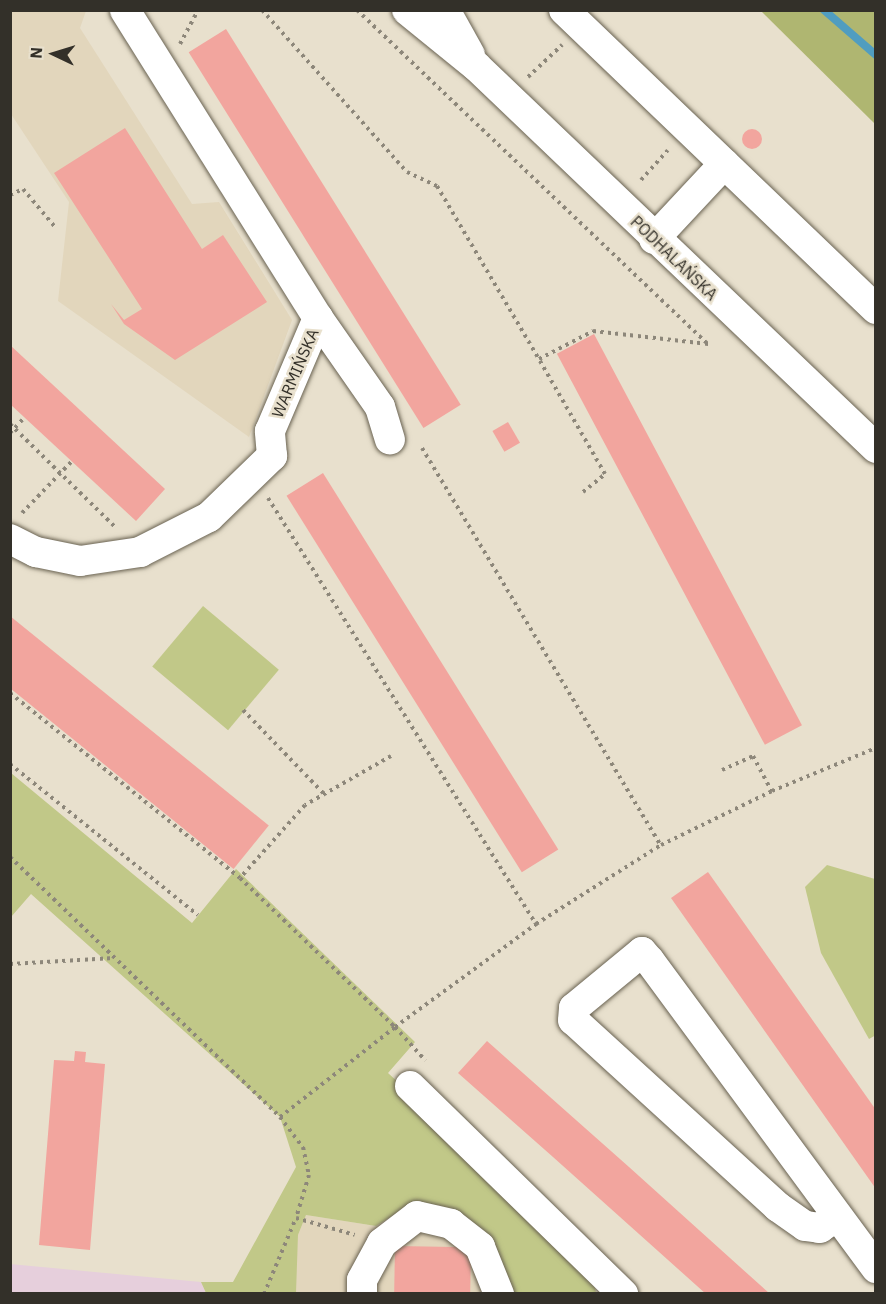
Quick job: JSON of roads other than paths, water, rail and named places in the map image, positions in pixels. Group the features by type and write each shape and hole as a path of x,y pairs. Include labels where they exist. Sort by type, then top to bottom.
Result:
{"street":[{"name":"WARMIŃSKA","path":"15,527 36,552 80,561 140,552 209,516 255,477 272,456 270,431 318,318 125,10"},
{"name":"PODHALAŃSKA","path":"407,10 476,66 654,239 876,448"},
{"name":"PODHALAŃSKA","path":"445,10 476,66"},
{"path":"573,19 876,309"},
{"path":"654,239 724,164"},
{"path":"318,318 380,407 390,439"},
{"path":"837,1216 820,1228 805,1226 778,1207 573,1020 574,1008 642,952 876,1268"},
{"path":"410,1086 623,1293"},
{"path":"362,1293 362,1280 382,1243 417,1216 451,1224 480,1247 499,1293"}],"waterway":[{"path":"824,10 876,55"}]}
